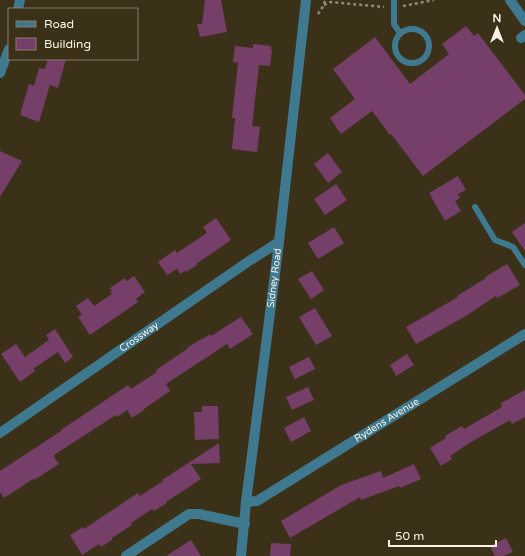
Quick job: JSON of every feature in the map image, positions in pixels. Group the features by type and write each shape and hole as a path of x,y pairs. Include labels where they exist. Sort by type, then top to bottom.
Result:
{"street":[{"name":"Sidney Road","path":"242,556 246,502 279,242 306,0"},
{"path":"510,0 525,21"},
{"path":"0,74 8,52"},
{"name":"Crossway","path":"0,433 243,265 279,242"},
{"name":"Rydens Avenue","path":"246,502 257,501 525,334"},
{"path":"130,555 190,514 199,514 245,524"}],"lane":[{"path":"394,0 394,24 400,33"},
{"path":"411,29 417,30 427,37 429,49 427,54 418,63 406,63 397,56 394,50 394,44 400,33 411,29"},
{"path":"476,207 495,240 513,247 525,265"}],"path":[{"path":"324,5 330,2 394,8 434,0"}],"building":[{"path":"205,0 221,0 227,32 200,37 197,24 202,24"},
{"path":"466,26 474,36 478,33 525,95 525,99 423,176 372,111 341,134 330,118 355,99 333,69 375,37 410,84 449,54 442,44"},
{"path":"253,44 271,46 272,50 270,66 259,65 252,126 260,127 257,152 232,149 235,118 232,118 238,63 233,62 235,46 253,48"},
{"path":"48,60 66,60 58,88 50,85 39,122 20,115 29,84 34,86 39,68 45,69"},
{"path":"0,151 22,161 0,197"},
{"path":"328,153 342,172 328,183 314,164"},
{"path":"458,176 466,190 458,194 460,198 455,201 461,211 445,221 429,193"},
{"path":"336,184 347,200 325,215 314,199"},
{"path":"216,218 231,240 186,272 185,271 180,274 177,269 167,275 158,262 175,250 177,253 207,233 203,227"},
{"path":"525,223 525,251 512,232"},
{"path":"334,227 344,243 318,259 308,243"},
{"path":"507,264 520,285 497,298 496,296 464,317 416,344 406,327 458,297 457,296 486,278 485,277"},
{"path":"312,271 324,290 311,299 298,279"},
{"path":"134,276 145,292 136,299 138,302 90,335 78,317 82,315 76,306 88,298 94,306 112,294 110,292 112,291 110,288 125,278 127,281"},
{"path":"315,308 332,336 316,345 299,317"},
{"path":"241,317 253,334 230,349 227,344 166,384 170,391 132,418 127,410 117,417 116,415 54,455 59,464 4,498 0,492 0,471 128,385 131,389 157,372 156,370 187,348 210,334 211,336"},
{"path":"55,329 73,357 65,363 58,352 33,369 35,371 20,382 1,354 16,344 25,357 49,340 46,335"},
{"path":"407,354 414,365 396,376 390,365"},
{"path":"309,357 315,369 295,379 289,367"},
{"path":"308,387 314,400 292,410 286,397"},
{"path":"525,390 525,417 512,424 510,420 471,442 450,456 452,459 441,466 430,448 446,438 445,436 462,426 464,429 502,407 501,403"},
{"path":"202,406 218,406 219,439 195,440 194,412 202,412"},
{"path":"304,417 311,431 291,442 284,428"},
{"path":"219,443 220,463 191,464 201,479 166,502 167,503 154,511 152,509 131,523 132,525 112,538 112,540 101,547 99,544 82,555 70,535 83,527 84,529 138,493 140,496"},
{"path":"414,464 421,479 400,488 399,486 361,500 360,497 290,538 281,521 341,485 381,471 383,478"},
{"path":"506,538 513,552 503,556 495,556 490,546"},
{"path":"191,540 201,556 166,556"},
{"path":"271,543 291,544 290,556 270,556"}]}
